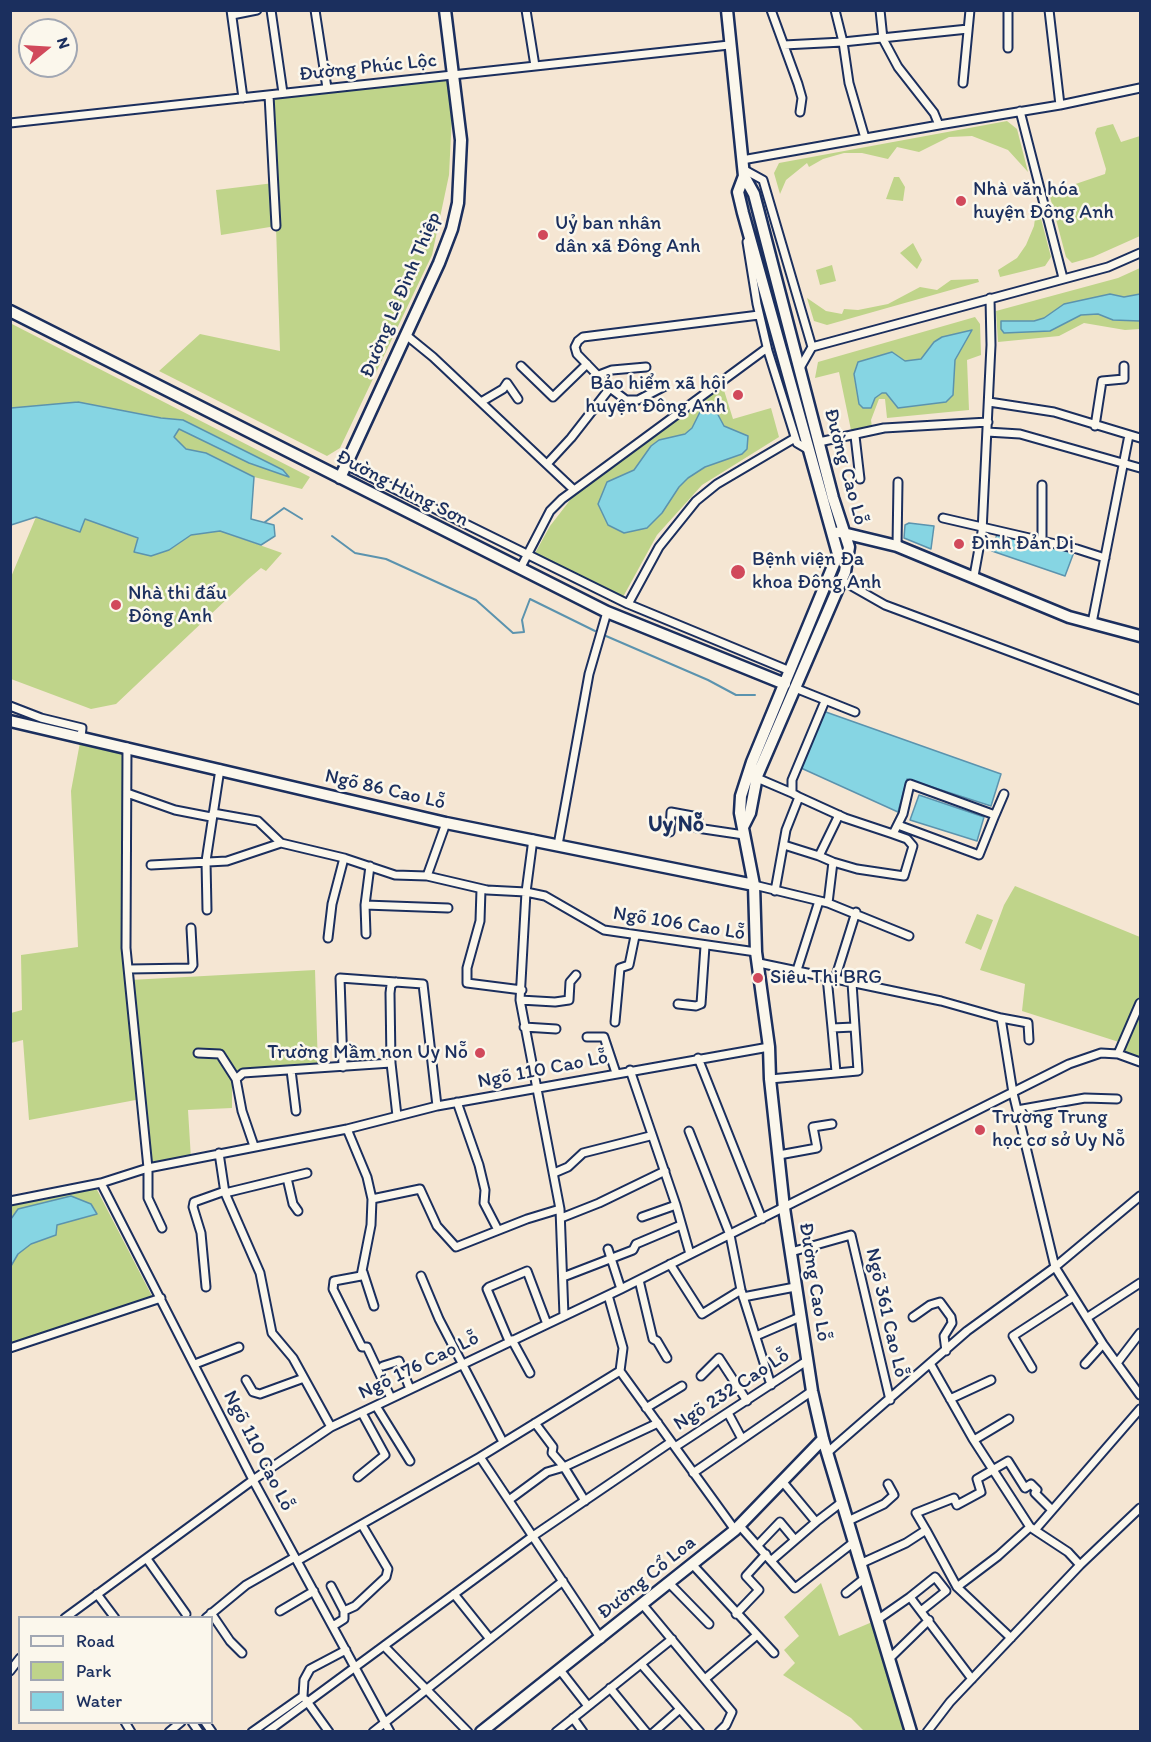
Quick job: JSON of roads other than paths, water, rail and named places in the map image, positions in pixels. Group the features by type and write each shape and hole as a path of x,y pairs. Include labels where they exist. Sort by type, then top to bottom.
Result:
{"street":[{"path":"243,98 231,13 257,10"},
{"path":"271,10 283,93"},
{"path":"315,10 327,88"},
{"name":"Đường Lê Đình Thiệp","path":"340,478 452,229 458,203 461,140 445,10"},
{"path":"526,10 535,66"},
{"name":"Đường Cao Lỗ","path":"727,10 743,168 754,194 800,368 819,442 838,532 837,562 790,671 790,686 757,778 744,831"},
{"path":"771,10 802,98 800,112"},
{"path":"835,10 843,42 849,83 865,138"},
{"path":"880,10 883,39 898,67 934,113 939,124"},
{"path":"963,83 969,10"},
{"path":"1008,10 1008,48"},
{"path":"1049,10 1060,105"},
{"path":"784,45 883,39 968,29"},
{"name":"Đường Phúc Lộc","path":"10,123 729,45"},
{"path":"743,168 865,138 1060,105 1140,88"},
{"path":"269,95 276,226"},
{"path":"1020,111 1063,278"},
{"path":"743,168 763,180 812,347"},
{"name":"Đường Cao Lỗ","path":"743,168 738,192 784,384 838,532 849,547 849,555 841,580 746,779 740,813 754,885 758,958 784,1208 812,1391 823,1440 911,1731"},
{"path":"743,213 759,315 767,348 784,384 797,443 809,450"},
{"path":"800,368 812,347 1108,267 1140,253"},
{"path":"974,576 982,529 989,402 990,298"},
{"name":"Đường Hùng Sơn","path":"10,311 606,612 790,686"},
{"path":"665,386 632,402 610,388 577,354 575,347 583,337 759,315"},
{"path":"406,335 573,489"},
{"path":"520,569 550,512 573,489 767,348"},
{"path":"521,366 553,397 587,364"},
{"path":"1095,426 1102,381 1124,379 1124,366"},
{"path":"599,375 612,370 646,368"},
{"path":"481,402 507,384 518,399"},
{"path":"547,464 572,438 610,388"},
{"path":"989,402 1054,412 1140,438"},
{"path":"819,442 884,428 988,422"},
{"path":"987,432 1020,434 1140,468"},
{"path":"1092,623 1130,435"},
{"path":"855,436 860,479"},
{"path":"628,604 659,547 696,501 717,484 795,438"},
{"path":"346,465 628,604 790,671"},
{"path":"897,546 898,482"},
{"path":"1042,485 1042,540"},
{"path":"944,518 982,529 1042,540 1105,558"},
{"path":"838,532 897,546 1069,617 1140,636"},
{"path":"841,580 885,605 1140,700"},
{"path":"558,845 589,674 606,612"},
{"path":"790,686 855,712"},
{"path":"775,891 796,795 792,780 825,701"},
{"path":"10,706 82,728 81,737"},
{"name":"Ngõ 86 Cao Lỗ","path":"10,721 446,823 754,885"},
{"path":"127,747 126,935 148,1168 148,1198 162,1228"},
{"path":"207,910 206,861 220,769"},
{"path":"757,778 839,816 907,839 913,846 903,876 868,871 784,845"},
{"path":"892,834 898,825 910,784 995,815"},
{"path":"127,793 176,810 258,821 281,843 344,858 332,904 328,938"},
{"path":"898,825 979,855 1004,794"},
{"path":"670,832 671,812 698,817 697,828 744,831"},
{"path":"819,856 839,816"},
{"path":"427,876 446,823"},
{"path":"533,839 526,892 520,1000 560,1209 564,1316"},
{"path":"151,865 227,861 281,843"},
{"name":"Ngõ 106 Cao Lỗ","path":"344,858 396,874 427,876 481,889 526,892 545,896 604,930 705,946 797,970 941,1001 1028,1023 1029,1040"},
{"path":"828,903 834,862"},
{"path":"366,934 365,905 370,866"},
{"path":"754,885 856,912 909,936"},
{"path":"481,889 480,921 467,968 467,983 522,990"},
{"path":"797,970 819,901"},
{"path":"365,905 448,908"},
{"path":"836,1072 831,978 856,912"},
{"path":"129,969 191,968 193,964 191,928"},
{"path":"615,1022 620,968 629,965 635,936"},
{"path":"678,1004 696,1006 701,1004 705,946"},
{"path":"520,1000 555,1002 569,1000 570,982 576,975"},
{"path":"343,1067 340,978 387,979 423,984 437,1106"},
{"path":"396,982 391,986 390,993 391,1064 397,1116"},
{"path":"770,1079 858,1071 852,982"},
{"path":"1140,1003 1118,1054 1140,1062"},
{"path":"1001,1018 1013,1093 1055,1267 1103,1344 1140,1395"},
{"path":"524,1027 556,1029"},
{"path":"832,1028 854,1027"},
{"path":"587,1037 604,1036 616,1073"},
{"name":"Ngõ 110 Cao Lỗ","path":"10,1201 101,1182 148,1168 347,1129 437,1106 769,1047"},
{"path":"198,1053 220,1054 236,1080 242,1111 254,1146"},
{"name":"Ngõ 176 Cao Lỗ","path":"66,1616 253,1480 331,1427 621,1289 1069,1064 1101,1053 1118,1054"},
{"path":"698,1058 762,1219"},
{"path":"236,1080 243,1073 391,1064"},
{"path":"291,1070 297,1110"},
{"path":"630,1070 650,1136 665,1171 690,1254"},
{"path":"1017,1110 1075,1099 1117,1099"},
{"path":"457,1102 479,1165 485,1190 484,1203 498,1230"},
{"path":"779,1155 817,1148 813,1127 832,1124"},
{"path":"347,1129 367,1177 372,1199 371,1225 363,1272 374,1306"},
{"path":"689,1131 730,1235 742,1294 771,1385"},
{"path":"554,1173 568,1167 583,1153 650,1136"},
{"path":"219,1154 225,1192 260,1273 272,1333 293,1358 331,1427"},
{"path":"561,1218 599,1203 665,1171"},
{"path":"206,1287 201,1233 192,1207 194,1202 225,1192 307,1173"},
{"path":"287,1178 292,1204 298,1211"},
{"name":"Ngõ 110 Cao Lỗ","path":"101,1182 253,1480 390,1731"},
{"path":"372,1199 420,1190 437,1226 456,1247 560,1209"},
{"path":"828,1452 931,1365 967,1331 1055,1267 1140,1196"},
{"path":"642,1217 676,1205"},
{"path":"563,1277 633,1250 636,1244 681,1225"},
{"name":"Ngõ 361 Cao Lỗ","path":"791,1252 851,1235 890,1400"},
{"path":"608,1249 621,1289"},
{"path":"670,1264 702,1314 742,1294 795,1287"},
{"path":"530,1373 511,1341 487,1289 527,1271 547,1324"},
{"path":"363,1272 356,1278 334,1281 333,1289 362,1347 367,1347 392,1398"},
{"path":"421,1276 439,1319 503,1442"},
{"path":"639,1280 653,1339 657,1341 667,1358"},
{"path":"1088,1317 1140,1282"},
{"path":"608,1295 623,1348 620,1371 693,1473 737,1527 758,1545 795,1588 854,1542"},
{"path":"1032,1368 1013,1336 1073,1297"},
{"path":"10,1348 161,1298"},
{"path":"912,1317 930,1305 940,1302 951,1317 952,1323 944,1336 946,1351"},
{"path":"756,1336 800,1317"},
{"path":"1117,1363 1140,1333"},
{"path":"1085,1364 1103,1344"},
{"path":"195,1364 239,1347"},
{"path":"701,1376 719,1358 747,1401"},
{"path":"383,1366 399,1360 410,1389"},
{"name":"Ngõ 232 Cao Lỗ","path":"305,1699 355,1667 533,1536 808,1360"},
{"path":"931,1365 974,1440 1032,1528 1068,1552 1080,1565"},
{"path":"208,1615 246,1585 362,1525 480,1457 620,1371"},
{"path":"246,1380 253,1392 260,1394 304,1378"},
{"path":"950,1399 991,1380"},
{"path":"646,1408 682,1386"},
{"path":"693,1473 812,1391"},
{"path":"376,1406 410,1461"},
{"path":"957,1587 1052,1510 1140,1409"},
{"path":"358,1477 385,1455 362,1413"},
{"path":"728,1413 742,1439"},
{"path":"974,1440 1010,1419"},
{"path":"535,1423 553,1447 552,1453 564,1467 585,1501"},
{"path":"509,1500 547,1472 564,1467 658,1423"},
{"name":"Đường Cổ Loa","path":"481,1731 601,1639 737,1527 823,1440"},
{"path":"480,1457 601,1639"},
{"path":"1011,1638 957,1587 916,1513 954,1498 957,1505 981,1492 976,1479 1008,1461 1025,1488 1031,1484 1037,1490 1035,1493 1052,1510"},
{"path":"782,1481 816,1522"},
{"path":"848,1521 884,1504 894,1495 888,1484"},
{"path":"736,1614 759,1590 746,1576 842,1502"},
{"path":"927,1731 972,1679 1080,1565 1140,1508"},
{"path":"758,1545 780,1522 795,1540"},
{"path":"344,1611 355,1606 371,1592 386,1577 388,1569 362,1525"},
{"path":"862,1563 906,1543 926,1530"},
{"path":"147,1559 186,1614"},
{"path":"692,1564 774,1653"},
{"path":"877,1620 935,1576 946,1591 921,1611"},
{"path":"846,1593 865,1578"},
{"path":"372,1731 563,1581"},
{"path":"669,1583 709,1624"},
{"path":"331,1586 344,1611 344,1619 333,1626"},
{"path":"280,1611 314,1591"},
{"path":"97,1594 114,1616"},
{"path":"454,1594 490,1639"},
{"path":"910,1597 972,1679"},
{"path":"643,1605 732,1712 726,1725 718,1731"},
{"path":"889,1659 928,1620"},
{"path":"213,1621 242,1653"},
{"path":"705,1679 757,1635"},
{"path":"556,1731 672,1639"},
{"path":"384,1646 468,1731"},
{"path":"329,1731 305,1699 304,1680 310,1669 346,1650"},
{"path":"641,1664 700,1731"},
{"path":"560,1670 588,1706"},
{"path":"610,1688 646,1731"},
{"path":"252,1731 305,1699"},
{"path":"267,1731 305,1699"},
{"path":"654,1731 681,1709"},
{"path":"573,1718 583,1731"}],"water":[{"path":"1110,294 1124,297 1140,294 1140,321 1113,320 1098,314 1081,315 1050,331 1004,333 1001,329 1001,321 1034,321 1044,318 1064,304"},
{"path":"972,330 955,360 953,395 946,402 898,408 886,393 882,393 875,398 871,408 863,408 859,404 854,374 858,362 892,352 905,361 921,359 934,342 942,337"},
{"path":"78,402 183,420 283,470 289,477 249,463 179,429 174,437 186,449 206,453 254,477 251,519 274,525 275,536 261,545 220,531 191,535 169,550 151,556 134,552 138,538 85,519 80,532 36,517 11,525 11,408"},
{"path":"710,408 716,411 724,426 748,436 747,449 742,454 705,467 688,478 679,487 662,513 647,528 624,533 608,525 598,504 607,482 634,470 651,446 659,440 685,434 692,428 700,412"},
{"path":"909,523 934,526 931,549 904,538 905,525"},
{"path":"997,534 1074,552 1065,576 992,551"},
{"path":"823,711 1001,774 991,806 907,779 898,812 801,768"},
{"path":"919,795 984,817 977,841 910,820"},
{"path":"71,1196 91,1204 97,1214 57,1225 56,1235 31,1244 18,1254 11,1266 11,1219 18,1209"}],"waterway":[{"path":"265,522 284,508 302,519"},
{"path":"332,536 355,553 386,559 476,600 513,633 524,632 522,620 530,599 595,631"},
{"path":"606,636 708,680 736,695 755,695"}],"place":[{"name":"Nhà văn hóa huyện Đông Anh","path":"961,201"},
{"name":"Uỷ ban nhân dân xã Đông Anh","path":"543,235"},
{"name":"Bảo hiểm xã hội huyện Đông Anh","path":"738,395"},
{"name":"Đình Đản Dị","path":"959,544"},
{"name":"Bệnh viện Đa khoa Đông Anh","path":"738,572"},
{"name":"Nhà thi đấu Đông Anh","path":"116,605"},
{"name":"Siêu Thị BRG","path":"758,978"},
{"name":"Trường Mầm non Uy Nỗ","path":"480,1053"},
{"name":"Trường Trung học cơ sở Uy Nỗ","path":"980,1130"}],"district":[{"name":"Uy Nỗ","path":"676,825"}]}
